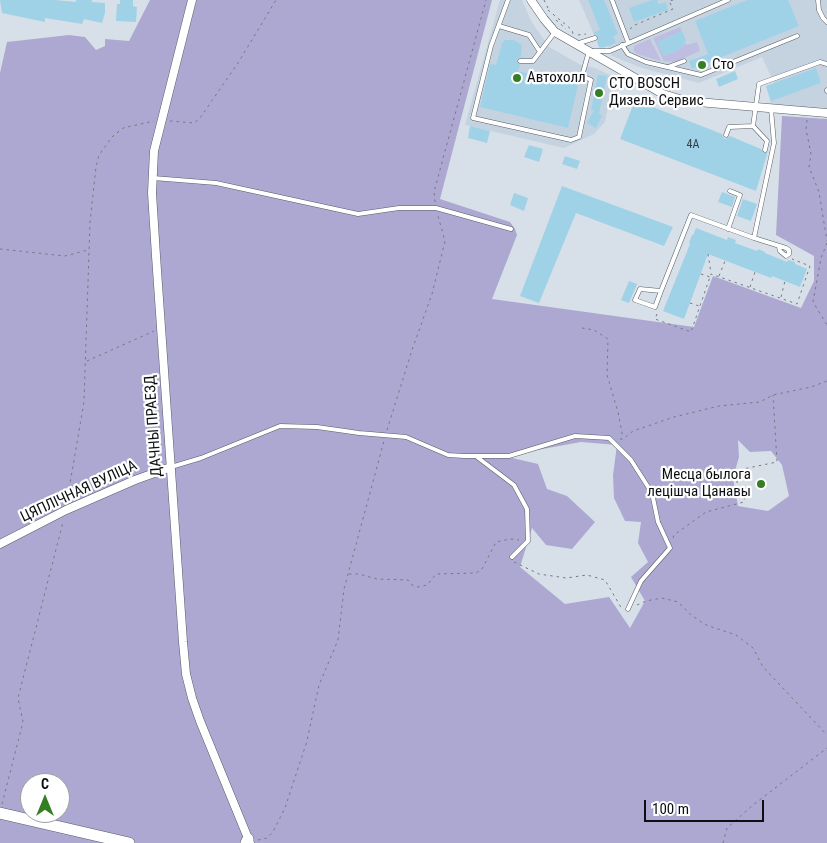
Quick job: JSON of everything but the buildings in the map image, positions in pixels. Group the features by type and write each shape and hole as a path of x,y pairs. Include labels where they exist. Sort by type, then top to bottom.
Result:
{"street":[{"name":"ДАЧНЫ ПРАЕЗД","path":"192,0 154,151 152,178 153,209 183,642 188,683 206,736 249,842"},
{"path":"531,0 555,32 652,88 672,97 686,101 827,113"},
{"name":"ЦЯПЛІЧНАЯ ВУЛІЦА","path":"0,544 66,510 135,480 171,467"},
{"path":"1,808 129,843"}],"lane":[{"path":"508,0 500,26 491,46 473,118 571,140 579,137 591,80 582,76 589,52 610,51 622,44 728,0"},
{"path":"612,0 628,42"},
{"path":"818,0 819,10 827,22"},
{"path":"500,26 529,35 540,52"},
{"path":"520,61 534,61 555,32"},
{"path":"622,44 628,54 646,62 701,75 797,36"},
{"path":"576,44 595,38"},
{"path":"668,67 684,61"},
{"path":"753,126 759,84 820,62 827,64"},
{"path":"754,238 774,143 771,109"},
{"path":"726,135 729,127 753,126 767,141 765,150"},
{"path":"152,178 216,184 358,214 399,208 436,208 511,229"},
{"path":"728,228 740,195 730,191"},
{"path":"661,291 640,289 636,300 655,307 691,215 779,247"},
{"path":"171,467 201,458 280,426 317,427 406,437 448,454 477,457 509,456 576,436 609,438 631,460 652,493 658,522 670,548 641,581 628,609"},
{"path":"477,457 514,485 527,509 528,541 512,557"}],"path":[{"path":"1,808 23,722 18,698 66,510 68,488 84,402 90,222 96,167 100,155 112,137 123,128 143,122 161,120 194,123 200,118 238,63 276,0"},
{"path":"249,842 267,838 285,808 307,741 319,686 338,640 344,589 386,434 412,350 432,294 444,241 434,192 486,0"},
{"path":"544,0 550,9 548,13 570,32 576,36 588,33 595,38"},
{"path":"624,33 635,25 673,9 669,2 673,0"},
{"path":"808,112 806,129 811,154 809,167 820,192 827,242 821,258 813,302 827,325"},
{"path":"0,249 65,256 89,250"},
{"path":"658,310 655,319 691,332 711,274 708,254"},
{"path":"711,274 797,304 810,266 786,257"},
{"path":"719,277 725,261"},
{"path":"750,287 755,272"},
{"path":"701,274 710,277"},
{"path":"780,298 785,281"},
{"path":"690,303 700,307"},
{"path":"86,361 161,327"},
{"path":"582,328 594,330 608,340 607,375 618,412 623,439"},
{"path":"609,438 623,439 633,431 674,417 719,406 760,402 773,395 811,387 827,381"},
{"path":"670,548 674,535 706,512 744,502 744,492 737,483 737,474 743,469 777,462 773,395"},
{"path":"348,574 359,574 377,579 408,580 412,585 418,587 427,585 436,574 476,573 482,569 496,542 510,539 528,541"},
{"path":"512,557 515,563 538,574 566,578 587,575 605,580 622,610 626,612 628,609 646,601 662,598 678,602 691,615 706,625 736,635 753,648 763,667 827,735"},
{"path":"723,843 727,828 753,805 827,748"}],"shaded area":[{"path":"150,0 492,0 440,199 510,222 515,229 517,235 492,299 694,327 713,276 801,308 814,281 814,256 776,235 782,116 827,119 827,843 0,843 0,73 7,42 69,35 85,37 96,50 105,46 105,39 129,41","holes":["738,440 750,452 771,451 782,465 789,496 768,511 738,506 733,478 739,457","581,442 617,445 613,475 614,498 625,521 641,522 638,543 648,562 631,577 645,601 630,628 609,597 565,604 520,567 532,528 546,545 572,549 595,522 567,496 547,489 538,464 504,456"]},
{"path":"500,0 522,0 531,21 549,47 581,65 595,68 614,77 605,122 594,134 564,148 465,125"},
{"path":"579,0 827,0 827,109 771,105 766,86 774,83 762,57 699,83 642,68 612,56 608,46 600,49"},
{"path":"680,27 682,31 658,42 664,56 682,48 685,43 687,45 697,42 700,51 675,62 664,61 653,38"},
{"path":"650,39 661,61 637,54 634,51 634,46"}],"place":[{"name":"Сто","path":"702,65"},
{"name":"Автохолл","path":"517,78"},
{"name":"СТО BOSCH Дизель Сервис","path":"599,93"},
{"name":"Месца былога лецішча Цанавы","path":"761,484"}]}
